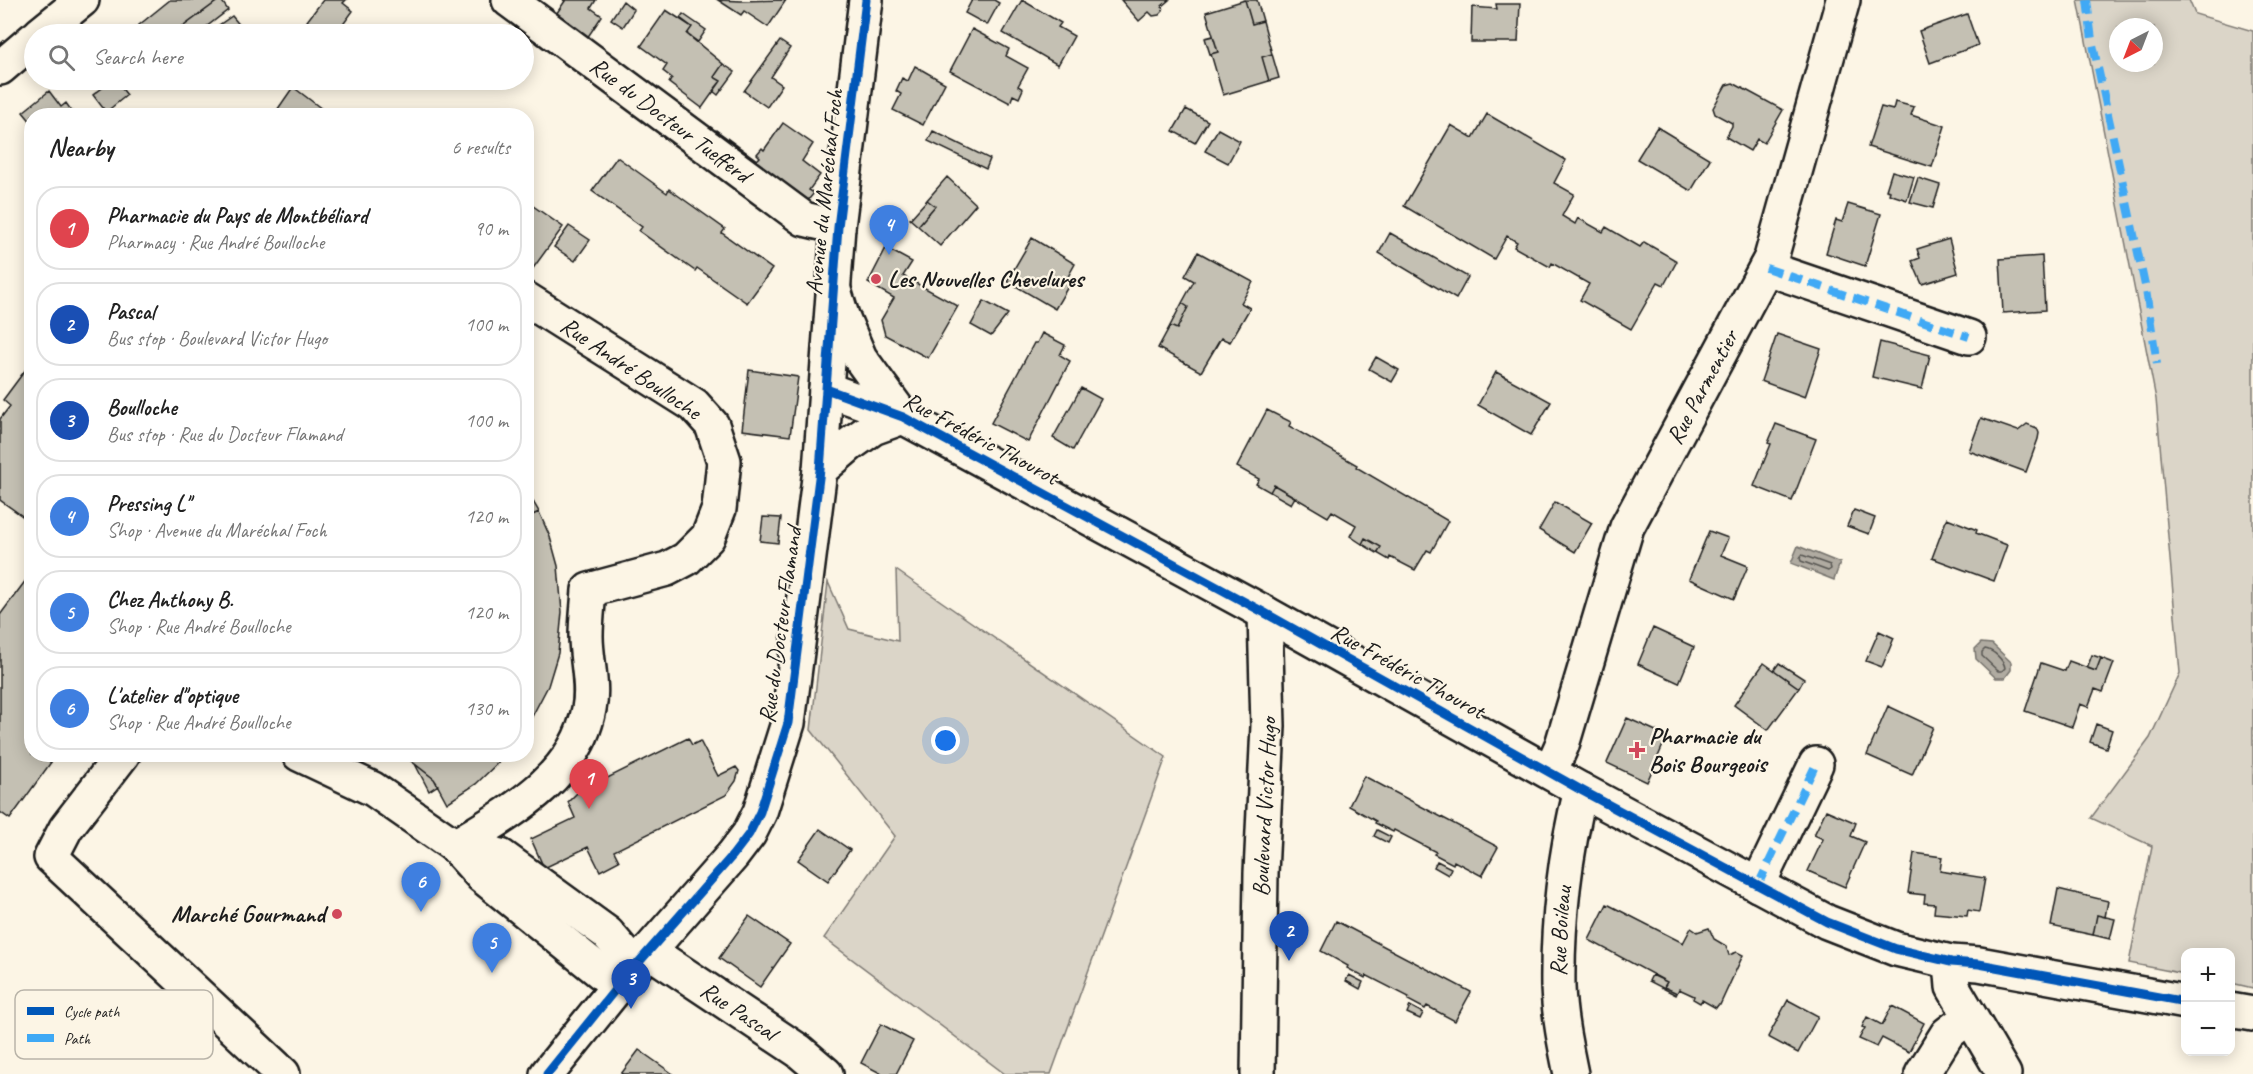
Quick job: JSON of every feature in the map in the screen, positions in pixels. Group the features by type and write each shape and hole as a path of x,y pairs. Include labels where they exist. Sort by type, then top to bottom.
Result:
{"street":[{"path":"52,24 82,0"},
{"name":"Rue du Docteur Tuefferd","path":"509,0 804,219 838,227"},
{"name":"Avenue du Maréchal Foch","path":"826,389 838,227 866,0"},
{"name":"Rue Parmentier","path":"1550,772 1562,745 1627,526 1772,258 1843,0"},
{"path":"0,68 24,48"},
{"path":"1766,268 1969,337"},
{"name":"Rue Frédéric Thourot","path":"833,288 860,358 903,417"},
{"name":"Rue André Boulloche","path":"455,846 537,792 560,770 580,737 589,709 590,675 586,636 589,590 667,569 686,559 708,537 719,509 724,461 712,425 694,405 534,303"},
{"name":"Rue Frédéric Thourot","path":"826,389 903,417 1265,613 1581,790 1827,922 1896,949 2181,1001"},
{"name":"Rue du Docteur Flamand","path":"547,1074 634,968 733,855 749,834 760,812 788,723 820,470 826,389"},
{"path":"820,470 873,428 903,417"},
{"name":"Boulevard Victor Hugo","path":"1258,1074 1261,873 1268,726 1265,613"},
{"path":"117,762 66,828 51,857 193,990"},
{"path":"316,762 373,789 455,846 482,876 634,968"},
{"path":"1758,885 1816,764"},
{"name":"Rue Boileau","path":"1571,1074 1562,1031 1558,988 1560,937 1571,829 1581,790"},
{"path":"1965,963 1953,987 2004,1074"},
{"name":"Rue Pascal","path":"634,968 800,1051 826,1074"},
{"path":"213,1009 283,1074"},
{"path":"2235,1011 2253,1014"},
{"path":"1922,1074 1947,1034 1969,1017"}],"shaded area":[{"path":"2078,0 2189,0 2195,14 2253,31 2253,988 2235,984 2235,948 2181,948 2181,973 2129,963 2152,846 2091,818 2150,738 2180,673 2156,399"},
{"path":"896,570 1166,757 1051,1074 1005,1074 824,938 895,836 811,730 828,582 849,629 898,641"}],"water":[{"path":"1798,546 1840,563 1834,580 1791,563"},
{"path":"1981,643 1992,644 2011,662 2011,670 2005,678 1996,678 1976,659 1975,649"}],"building":[{"path":"170,0 219,0 187,24 140,24"},
{"path":"219,0 228,10 210,24 187,24"},
{"path":"323,0 346,0 343,3 353,11 343,24 311,24 307,21"},
{"path":"563,0 596,0 591,8 602,16 581,47 550,23 565,1"},
{"path":"718,0 786,0 768,27 744,11 741,15"},
{"path":"972,0 994,0 999,3 987,25 965,13"},
{"path":"1022,0 1061,23 1058,27 1074,36 1058,65 1003,33"},
{"path":"1121,0 1169,0 1162,6 1163,11 1159,15 1153,16 1149,12 1139,21"},
{"path":"1245,0 1257,0 1263,21 1252,24"},
{"path":"1245,0 1252,24 1263,21 1272,54 1262,57 1269,81 1223,95 1211,54 1218,52 1206,12"},
{"path":"623,1 634,10 623,27 611,19"},
{"path":"1496,4 1520,4 1518,42 1471,42 1472,7 1497,9"},
{"path":"666,10 692,27 687,34 723,64 714,77 721,81 702,108 669,83 672,78 663,71 667,65 641,46"},
{"path":"683,14 706,30 698,42 687,34 692,27 680,18"},
{"path":"1967,14 1978,45 1930,63 1919,31"},
{"path":"232,16 239,24 220,24"},
{"path":"972,29 1009,49 1006,56 1028,68 1018,86 1023,89 1019,98 1013,95 1010,103 950,71"},
{"path":"1213,36 1218,52 1210,54 1205,38"},
{"path":"780,41 790,48 771,77 782,85 767,107 744,91"},
{"path":"1272,54 1279,78 1269,81 1262,57"},
{"path":"723,64 735,72 718,95 713,91 721,81 714,77"},
{"path":"915,66 945,83 923,125 893,110 901,94 896,91 902,78 908,81"},
{"path":"1733,83 1783,110 1764,143 1757,139 1750,151 1726,137 1732,123 1715,114 1713,108 1726,85"},
{"path":"100,90 123,90 127,95 111,108 103,108 93,95"},
{"path":"291,90 297,90 321,108 279,108"},
{"path":"49,91 61,107 66,103 70,108 28,108"},
{"path":"1895,102 1914,107 1911,115 1945,126 1932,167 1868,147 1881,107 1893,110"},
{"path":"1186,109 1208,121 1195,143 1173,131"},
{"path":"1487,114 1566,160 1554,183 1574,194 1562,216 1575,224 1578,218 1603,232 1606,227 1640,247 1644,242 1677,261 1664,285 1658,282 1631,329 1580,300 1589,284 1552,263 1550,267 1514,247 1517,242 1507,236 1494,259 1404,206 1451,125 1473,138"},
{"path":"783,123 813,144 802,161 820,175 809,190 814,193 805,204 710,138 716,130 757,160 760,157 757,154 762,148 764,150"},
{"path":"1657,127 1710,159 1691,191 1637,159"},
{"path":"1218,129 1240,141 1228,163 1205,151"},
{"path":"933,131 990,159 986,169 928,141"},
{"path":"617,157 667,193 669,189 725,229 722,233 772,269 747,303 697,268 695,271 639,231 642,227 592,191"},
{"path":"1892,171 1914,177 1907,200 1889,194 1890,191 1886,190"},
{"path":"947,177 976,204 940,246 918,226 935,206 927,200"},
{"path":"1918,178 1940,185 1933,208 1910,202"},
{"path":"927,200 935,206 918,226 910,219"},
{"path":"1848,204 1881,214 1865,266 1826,253 1836,220 1842,222"},
{"path":"534,207 563,227 534,267"},
{"path":"569,226 590,240 575,261 554,247"},
{"path":"1390,233 1468,277 1456,299 1379,253"},
{"path":"1032,238 1075,264 1065,282 1069,285 1055,309 1007,281"},
{"path":"1949,239 1958,273 1922,284 1912,261 1920,258 1917,249"},
{"path":"886,248 912,262 903,276 958,306 928,358 885,335 881,320 894,298 868,283"},
{"path":"1198,252 1253,282 1241,303 1250,308 1230,342 1221,338 1201,372 1158,348 1170,326 1177,329 1188,307 1182,303 1194,281 1185,276"},
{"path":"2042,256 2045,310 2003,313 2000,259"},
{"path":"984,301 1008,314 991,336 971,325"},
{"path":"1182,303 1188,307 1177,329 1170,326"},
{"path":"1042,333 1065,345 1060,355 1070,361 1028,442 991,423 1034,343 1037,343"},
{"path":"1777,334 1821,349 1805,397 1761,381"},
{"path":"1880,342 1930,355 1922,389 1872,377"},
{"path":"1376,357 1399,370 1392,382 1369,369"},
{"path":"749,370 798,377 790,436 742,430"},
{"path":"24,372 24,517 0,500 0,419 10,406 3,400"},
{"path":"1496,372 1551,402 1531,435 1478,405"},
{"path":"1081,388 1101,399 1073,450 1053,438"},
{"path":"1267,410 1291,422 1289,426 1448,521 1431,552 1427,550 1415,570 1377,553 1381,547 1365,538 1362,544 1350,536 1356,525 1332,511 1328,517 1274,485 1270,492 1256,484 1259,479 1237,467"},
{"path":"1981,418 2018,431 2027,424 2037,428 2038,439 2026,472 1969,451"},
{"path":"1776,424 1816,439 1792,501 1754,486 1771,444 1768,443"},
{"path":"1274,485 1295,497 1291,504 1270,492"},
{"path":"1555,502 1592,523 1575,552 1539,530"},
{"path":"534,503 539,512 534,514"},
{"path":"1854,510 1875,518 1869,534 1847,526"},
{"path":"539,512 550,537 558,566 562,612 558,653 548,686 534,713 534,514"},
{"path":"539,512 550,537 558,566 562,612 558,653 548,686 534,713 534,514"},
{"path":"763,517 781,518 778,543 760,541"},
{"path":"1947,518 2007,545 1994,581 1932,558"},
{"path":"1709,531 1728,538 1721,555 1748,566 1734,599 1689,579"},
{"path":"1365,538 1381,547 1377,553 1362,544"},
{"path":"24,583 24,762 51,762 10,819 0,812 0,615"},
{"path":"1653,628 1694,647 1679,683 1638,664"},
{"path":"1879,631 1894,638 1882,667 1866,661"},
{"path":"2092,655 2101,658 2096,671 2087,668"},
{"path":"2101,658 2114,663 2103,692 2095,689 2088,707 2080,704 2072,727 2025,711 2041,663 2065,671 2069,661 2096,671"},
{"path":"1764,663 1799,688 1768,730 1734,705"},
{"path":"1779,663 1804,679 1799,688 1774,670"},
{"path":"1888,706 1933,727 1912,775 1867,755"},
{"name":"Pharmacie du Bois Bourgeois","path":"1627,718 1667,736 1647,782 1607,763"},
{"path":"2096,724 2112,730 2106,748 2090,742"},
{"path":"688,738 692,745 700,741 718,776 736,767 739,771 736,781 726,795 614,851 619,861 600,871 588,847 544,868 531,839 575,818 568,802 577,793"},
{"path":"412,762 499,762 476,784 447,803 434,779"},
{"path":"412,762 499,762 476,784 447,803 434,779"},
{"path":"415,764 434,779 438,785 429,791"},
{"path":"1364,776 1498,847 1482,876 1454,861 1453,864 1434,854 1436,852 1394,830 1393,832 1375,823 1376,821 1349,806"},
{"path":"1826,810 1856,823 1851,836 1865,842 1845,887 1808,871 1823,839 1814,835"},
{"path":"820,829 850,850 828,881 798,860"},
{"path":"1377,830 1391,837 1388,843 1374,836"},
{"path":"1914,853 1942,857 1940,871 1985,878 1979,912 1968,910 1967,916 1934,913 1935,904 1924,903 1925,895 1908,893"},
{"path":"1437,861 1451,868 1448,875 1434,867"},
{"path":"2058,889 2108,901 2105,917 2097,915 2093,935 2051,926"},
{"path":"1607,904 1683,943 1691,928 1697,932 1709,928 1714,939 1726,946 1729,955 1737,952 1743,955 1720,1005 1716,1008 1702,1000 1700,1003 1693,999 1694,996 1679,989 1677,993 1664,987 1667,982 1589,940"},
{"path":"2097,915 2115,919 2110,939 2093,935"},
{"path":"749,916 790,944 760,987 719,958"},
{"path":"1336,921 1471,992 1455,1021 1427,1006 1425,1009 1408,1000 1409,997 1366,975 1365,978 1321,951"},
{"path":"1349,975 1363,982 1360,989 1346,981"},
{"path":"1652,975 1667,982 1664,987 1677,993 1676,995 1649,981"},
{"path":"1788,1000 1818,1016 1798,1053 1768,1037"},
{"path":"1410,1006 1423,1013 1420,1019 1407,1013"},
{"path":"1892,1006 1924,1023 1909,1052 1882,1038 1877,1047 1859,1039 1865,1028 1862,1027 1867,1017 1882,1025"},
{"path":"881,1024 913,1041 896,1074 882,1074 861,1063"},
{"path":"639,1050 673,1074 621,1074"}],"marked path":[{"path":"2087,0 2092,40 2146,290 2157,364"},
{"path":"1766,268 1969,337"},
{"path":"1758,885 1816,764"}],"cycle path":[{"path":"547,1074 618,986 749,834 760,812 788,723 820,470 838,227 866,0"},
{"path":"826,389 903,417 1265,613 1581,790 1827,922 1896,949 1951,962 1979,964 2181,1001"}],"place":[{"name":"Pressing L''","path":"889,255"},
{"name":"Les Nouvelles Chevelures","path":"876,279"},
{"name":"Pharmacie du Bois Bourgeois","path":"1637,750"},
{"name":"Pharmacie du Pays de Montbéliard","path":"589,809"},
{"name":"L'atelier d''optique","path":"421,912"},
{"name":"Marché Gourmand","path":"337,914"},
{"name":"Pascal","path":"1289,961"},
{"name":"Chez Anthony B.","path":"492,973"},
{"name":"Boulloche","path":"631,1009"}]}
